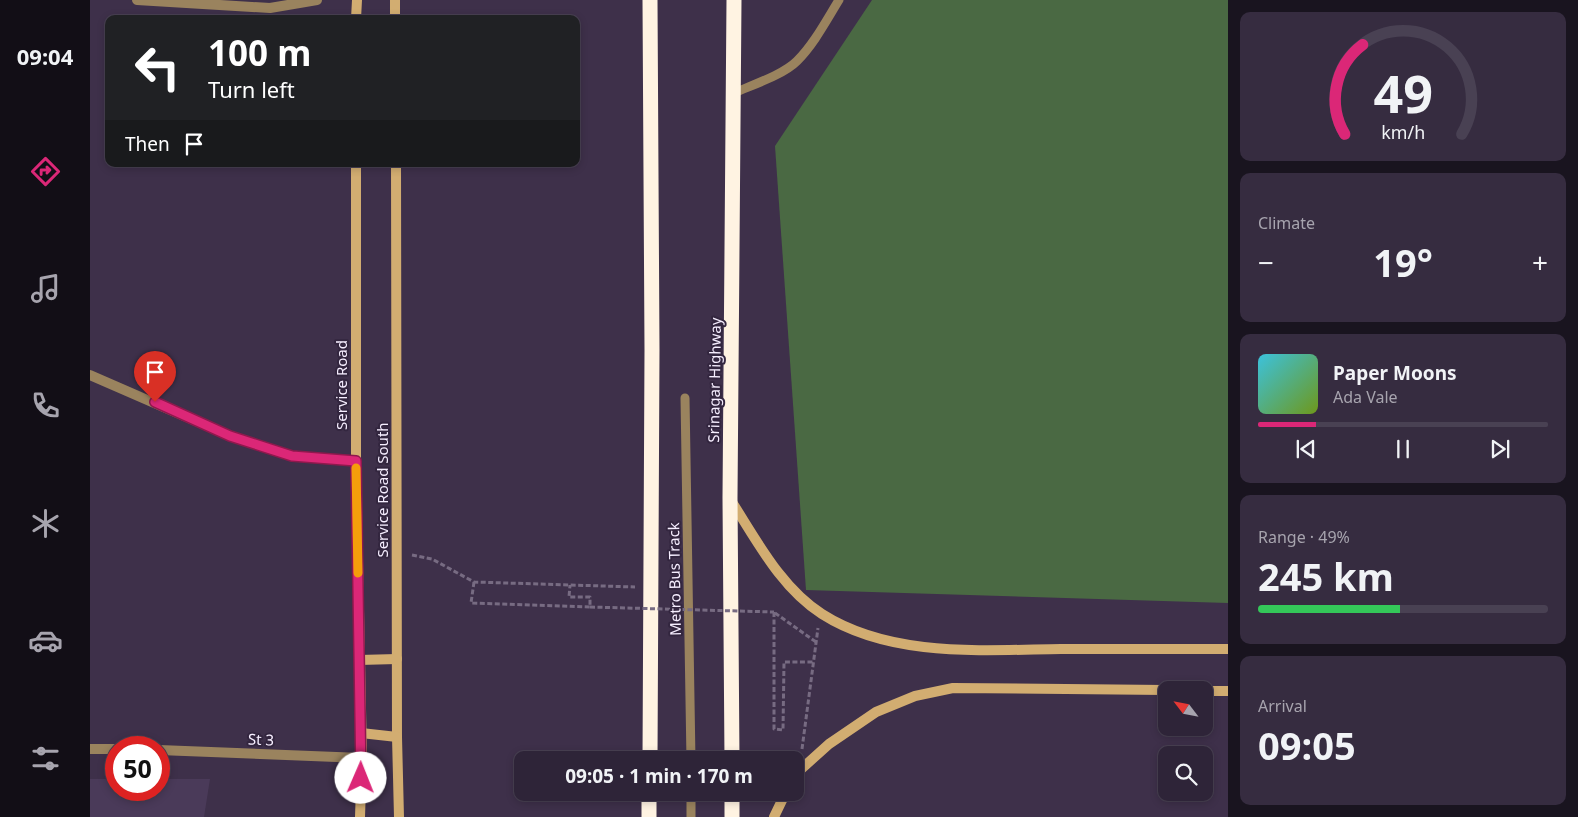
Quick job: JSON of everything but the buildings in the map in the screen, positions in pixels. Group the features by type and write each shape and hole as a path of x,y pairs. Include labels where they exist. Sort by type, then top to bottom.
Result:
{"highway":[{"path":"650,0 652,350 650,751"},
{"name":"Srinagar Highway","path":"732,751 730,498 734,0"},
{"path":"649,817 650,801"},
{"path":"732,801 732,817"}],"main road":[{"path":"356,0 356,15"},
{"path":"395,0 395,15"},
{"name":"Service Road","path":"356,167 356,461 362,758 360,817"},
{"name":"Service Road South","path":"396,167 397,737 399,817"},
{"path":"730,498 786,583 820,613 845,627 872,637 902,644 974,650 1228,649"},
{"path":"360,660 397,659"},
{"path":"804,768 829,744 876,712 915,696 953,688 1158,690"},
{"path":"1213,691 1228,691"},
{"path":"361,733 397,737"},
{"path":"774,817 782,801"}],"street":[{"path":"137,0 270,8 317,0"},
{"path":"90,375 230,436 292,456 356,461"},
{"path":"90,749 105,749"},
{"name":"St 3","path":"170,750 362,758"}],"lane":[{"path":"734,93 768,79 796,62 818,34 839,0"},
{"name":"Metro Bus Track","path":"685,398 691,751"},
{"path":"691,801 692,817"}],"path":[{"path":"398,552 432,559 474,582 650,587"},
{"path":"474,582 471,602 774,612 816,642"},
{"path":"570,585 570,597 590,597 590,607"},
{"path":"774,612 774,730 783,730 784,662 814,662"},
{"path":"801,751 820,613"}],"shaded area":[{"path":"90,779 105,779 105,801 170,801 170,779 210,779 204,817 90,817"}],"green space":[{"path":"872,0 1228,0 1228,603 806,590 775,146"}],"slow traffic":[{"path":"356,468 358,573"}],"route":[{"path":"155,402 230,436 292,456 356,461 361,778"}]}
